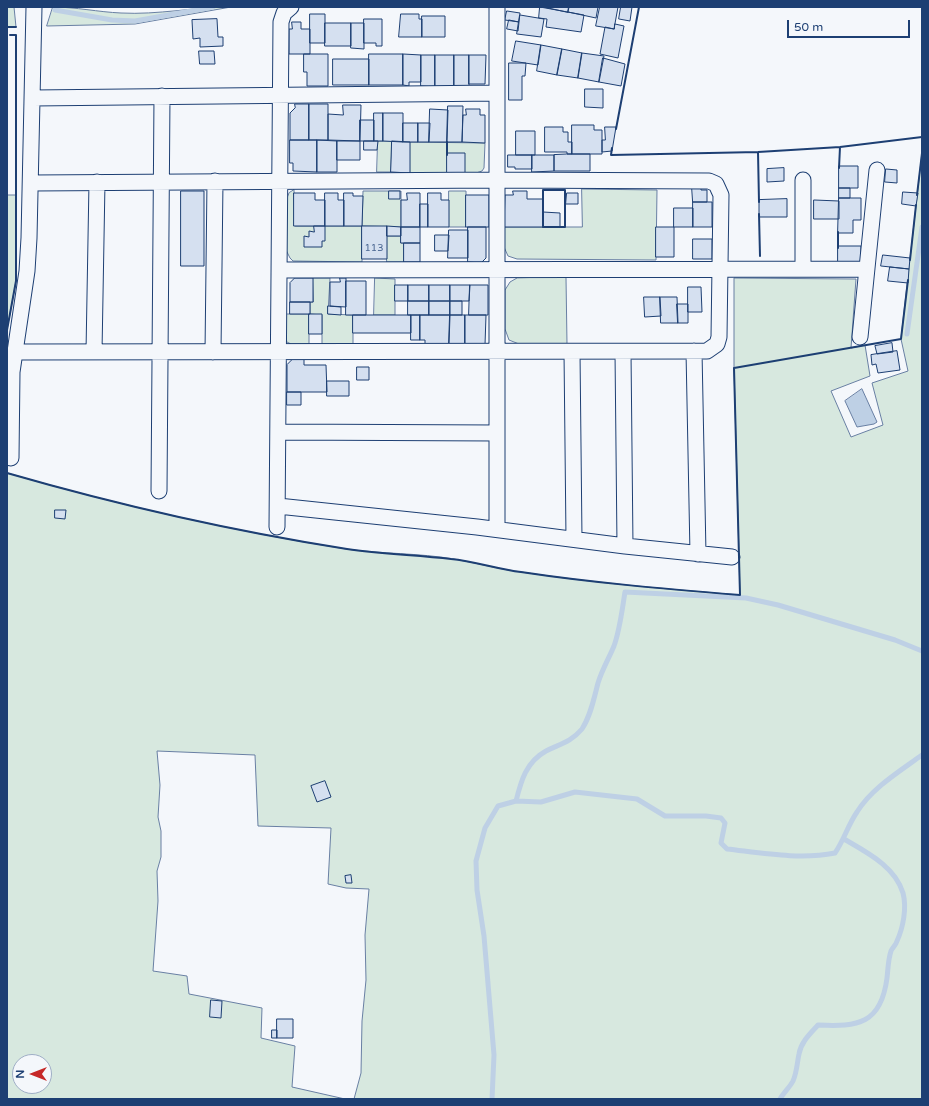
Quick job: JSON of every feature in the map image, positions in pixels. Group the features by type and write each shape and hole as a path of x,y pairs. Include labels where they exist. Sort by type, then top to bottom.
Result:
{"street":[{"path":"11,458 12,372 27,271 32,183 34,7"},
{"path":"497,7 497,529"},
{"path":"277,527 281,22 287,8"},
{"path":"33,98 497,93"},
{"path":"159,491 162,96"},
{"path":"860,336 877,170"},
{"path":"15,352 694,351 711,350 718,341 721,195 719,188 713,182 497,180 32,183"},
{"path":"803,180 803,268"},
{"path":"213,352 215,181"},
{"path":"94,352 97,182"},
{"path":"279,270 867,269"},
{"path":"694,351 698,554"},
{"path":"572,352 574,540"},
{"path":"623,352 625,546"},
{"path":"278,432 497,433"},
{"path":"278,506 497,529 574,540 732,557"}],"shaded area":[{"path":"7,7 14,7 16,27 7,27"},
{"path":"53,7 135,13 231,7 135,24 47,26"},
{"path":"378,141 392,141 391,172 377,172"},
{"path":"410,142 485,143 484,168 482,171 476,173 410,173"},
{"path":"922,153 922,1099 354,1099 361,1073 362,1021 366,980 365,935 369,889 346,888 328,884 331,828 258,826 255,755 157,751 160,785 158,817 161,831 161,857 157,871 158,901 153,971 187,976 189,994 262,1008 261,1038 295,1046 292,1087 345,1099 7,1099 7,473 91,496 175,516 303,542 373,552 441,557 512,571 576,579 740,595 734,368 734,278 856,279 851,348 865,345 870,376 831,391 851,437 883,425 872,383 908,371 901,339"},
{"path":"582,189 657,190 656,260 517,259 508,256 504,247 504,227 582,227"},
{"path":"294,190 295,226 362,226 362,262 293,261 290,258 286,250 287,198 289,193"},
{"path":"363,191 401,191 401,227 362,226"},
{"path":"449,191 466,191 466,227 449,227"},
{"path":"7,195 16,195 16,281 7,330"},
{"path":"387,236 401,236 401,243 404,243 404,262 387,262"},
{"path":"566,277 567,344 519,344 509,340 505,329 505,290 510,282 517,278"},
{"path":"313,278 330,278 328,314 353,315 353,344 322,344 322,315 310,314 310,302 313,302"},
{"path":"375,278 395,279 395,315 374,315"},
{"path":"285,314 309,314 309,344 291,344 287,342"}],"water":[{"path":"862,389 877,422 874,424 857,427 845,401"}],"building":[{"path":"540,7 584,15 581,32 546,27 547,19 539,18"},
{"path":"544,7 569,7 568,12"},
{"path":"569,7 598,7 596,18 568,12"},
{"path":"600,7 618,7 614,29 596,26"},
{"path":"621,7 632,7 630,21 619,19"},
{"path":"507,11 520,13 519,22 505,20"},
{"path":"310,14 325,14 325,43 310,43"},
{"path":"401,14 419,14 419,19 422,19 422,37 399,37"},
{"path":"520,15 544,19 541,37 517,34"},
{"path":"422,16 445,16 445,37 422,37"},
{"path":"217,19 218,37 223,37 223,46 200,47 200,38 193,39 192,20"},
{"path":"364,19 382,19 382,46 376,46 376,43 364,43"},
{"path":"509,20 519,22 518,31 507,29"},
{"path":"292,22 301,22 301,29 310,29 310,54 289,54 289,29 292,29"},
{"path":"325,23 351,23 351,46 325,46"},
{"path":"351,23 364,23 364,49 351,48"},
{"path":"615,24 624,26 618,58 600,54 605,27 614,29"},
{"path":"516,41 541,45 538,65 512,61"},
{"path":"541,45 562,49 557,75 537,71"},
{"path":"562,49 582,53 578,78 557,75"},
{"path":"199,51 214,51 215,64 200,64"},
{"path":"582,53 604,56 599,82 578,78"},
{"path":"304,54 328,54 328,86 307,86 307,72 304,72"},
{"path":"369,54 403,54 403,85 369,85"},
{"path":"403,54 421,55 421,82 409,82 409,86 403,85"},
{"path":"421,55 435,55 435,87 421,86"},
{"path":"435,55 454,55 454,87 435,87"},
{"path":"454,55 469,55 469,87 454,87"},
{"path":"469,55 486,55 485,84 469,84"},
{"path":"603,58 625,64 621,86 599,82"},
{"path":"333,59 369,59 369,85 333,85"},
{"path":"509,63 526,63 525,76 522,76 522,100 509,100"},
{"path":"585,89 603,89 603,108 585,107"},
{"path":"295,104 309,104 309,140 290,140 290,113 295,108"},
{"path":"309,104 328,104 328,140 309,140"},
{"path":"343,105 361,105 360,141 328,140 328,114 343,115"},
{"path":"448,106 463,106 462,142 447,142"},
{"path":"430,109 448,110 447,142 429,142"},
{"path":"466,109 480,109 480,115 485,115 485,143 462,142 463,115 466,115"},
{"path":"374,113 383,113 383,141 374,141"},
{"path":"383,113 403,113 403,142 383,141"},
{"path":"360,120 374,120 374,141 360,141"},
{"path":"403,123 418,123 418,142 403,142"},
{"path":"418,123 430,123 429,142 418,142"},
{"path":"572,125 594,125 594,130 602,130 602,154 572,154"},
{"path":"545,127 563,127 563,132 568,132 568,142 572,142 572,154 567,154 567,152 545,152"},
{"path":"605,127 616,127 612,151 602,152 602,140 605,140"},
{"path":"516,131 535,131 535,155 516,155"},
{"path":"290,140 317,140 317,172 293,171 293,163 290,163"},
{"path":"317,140 337,141 337,172 317,172"},
{"path":"337,141 360,141 360,160 337,160"},
{"path":"364,141 378,141 377,150 364,150"},
{"path":"392,141 410,142 410,173 391,172"},
{"path":"447,153 465,153 465,173 447,173"},
{"path":"590,154 590,171 554,171 554,155"},
{"path":"508,155 532,155 532,169 515,169 515,167 508,167"},
{"path":"532,155 554,155 554,171 532,172"},
{"path":"839,166 858,166 858,188 839,188"},
{"path":"784,168 784,181 767,182 767,169"},
{"path":"886,169 897,170 897,183 885,182"},
{"path":"692,187 701,187 701,190 707,190 707,202 693,202"},
{"path":"839,188 850,188 850,198 839,198"},
{"path":"181,191 204,191 204,266 181,266"},
{"path":"389,191 400,191 400,199 389,199"},
{"path":"513,191 527,191 527,199 543,199 543,227 504,227 505,195 513,195"},
{"path":"903,192 918,193 916,206 902,204"},
{"path":"294,193 315,193 315,200 325,200 325,226 294,226"},
{"path":"325,193 338,193 338,200 344,200 344,226 325,226"},
{"path":"344,193 353,193 353,196 363,196 362,226 344,226"},
{"path":"407,193 420,193 420,227 401,227 401,200 407,200"},
{"path":"428,193 441,193 441,200 449,200 449,227 428,227"},
{"path":"567,193 578,193 578,204 566,204"},
{"path":"466,195 489,195 489,227 466,227"},
{"path":"839,198 861,198 861,220 853,220 853,233 838,233"},
{"path":"787,199 787,217 759,217 759,200"},
{"path":"814,200 839,201 839,219 814,219"},
{"path":"693,202 712,202 712,227 693,227"},
{"path":"420,204 428,204 428,227 420,227"},
{"path":"674,208 693,208 693,227 674,227"},
{"path":"543,212 560,213 560,227 543,227"},
{"path":"314,226 325,226 325,241 322,241 322,247 304,247 304,236 309,237 309,231 314,232"},
{"path":"362,226 387,226 387,259 362,259"},
{"path":"387,226 401,227 401,236 387,236"},
{"path":"401,227 420,227 420,243 401,243"},
{"path":"468,227 486,227 486,258 481,263 468,262"},
{"path":"656,227 674,227 674,257 656,257"},
{"path":"449,230 468,230 468,258 448,258"},
{"path":"435,235 449,235 448,251 435,251"},
{"path":"693,239 712,239 712,259 693,259"},
{"path":"404,243 420,243 420,262 404,262"},
{"path":"838,246 861,246 861,262 838,262"},
{"path":"883,255 910,258 909,269 881,266"},
{"path":"890,267 909,269 908,283 888,281"},
{"path":"295,278 313,278 313,302 290,302 290,283"},
{"path":"340,278 346,278 346,307 330,306 330,282 340,282"},
{"path":"346,281 366,281 366,315 346,315"},
{"path":"395,285 408,285 408,301 395,301"},
{"path":"408,285 429,285 429,301 408,301"},
{"path":"429,285 450,285 450,301 429,301"},
{"path":"450,285 470,285 469,301 450,301"},
{"path":"470,285 488,285 488,315 469,315"},
{"path":"688,287 701,287 702,312 688,312"},
{"path":"644,297 660,297 661,316 645,317"},
{"path":"660,297 677,297 678,323 661,323"},
{"path":"408,301 429,301 429,315 408,315"},
{"path":"429,301 450,301 450,315 429,315"},
{"path":"450,301 462,301 462,315 450,315"},
{"path":"290,302 310,302 310,314 290,314"},
{"path":"677,304 688,304 688,323 678,323"},
{"path":"328,306 341,307 341,315 328,314"},
{"path":"309,314 322,314 322,334 309,334"},
{"path":"353,315 411,315 411,333 353,333"},
{"path":"411,315 420,315 420,340 411,340"},
{"path":"420,315 450,315 449,344 425,344 425,340 420,340"},
{"path":"450,315 465,315 465,344 449,344"},
{"path":"465,315 486,315 485,345 465,344"},
{"path":"892,343 893,352 877,354 875,346"},
{"path":"897,351 900,370 878,373 876,364 872,365 871,355"},
{"path":"293,359 304,359 304,365 326,365 327,392 287,392 287,365"},
{"path":"357,367 369,367 369,380 357,380"},
{"path":"327,381 349,381 349,396 327,396"},
{"path":"287,392 301,392 301,405 287,405"},
{"path":"55,510 66,510 65,519 55,518"},
{"path":"325,781 331,797 317,802 311,786"},
{"path":"351,875 352,883 346,883 345,876"},
{"path":"211,1000 222,1001 221,1018 210,1017"},
{"path":"277,1019 293,1019 293,1038 277,1038"},
{"path":"272,1030 277,1030 277,1038 272,1038"}],"waterway":[{"path":"55,10 112,20 135,21 213,7"},
{"path":"907,334 922,227"},
{"path":"516,801 522,779 529,766 539,755 574,737 585,724 600,678 616,640 625,592 746,598 778,605 895,640 922,651"},
{"path":"492,1099 494,1055 484,936 477,890 476,861 485,828 498,806 516,801 541,802 575,792 637,799 665,816 706,816 721,818 725,823 721,843 727,849 795,856 822,855 835,853 854,817 870,795 887,780 922,755"},
{"path":"780,1099 793,1081 800,1050 806,1038 818,1025 845,1025 856,1023 865,1020 873,1014 884,993 890,954 903,924 905,905 903,893 894,875 879,861 844,839"}],"wall":[{"path":"616,129 639,7"},
{"path":"7,27 16,27"},
{"path":"7,330 16,281 16,35 10,35"},
{"path":"612,148 611,155 758,152 840,147 922,137"},
{"path":"447,142 447,155"},
{"path":"839,168 840,147"},
{"path":"758,152 759,202"},
{"path":"917,195 922,153"},
{"path":"543,190 565,190 565,227 543,227 543,190"},
{"path":"910,260 916,205"},
{"path":"759,214 760,256"},
{"path":"838,232 838,248"},
{"path":"7,473 91,496 176,516 304,542 360,551 460,560 512,571 576,579 740,595 734,368 901,339 908,280"}]}
